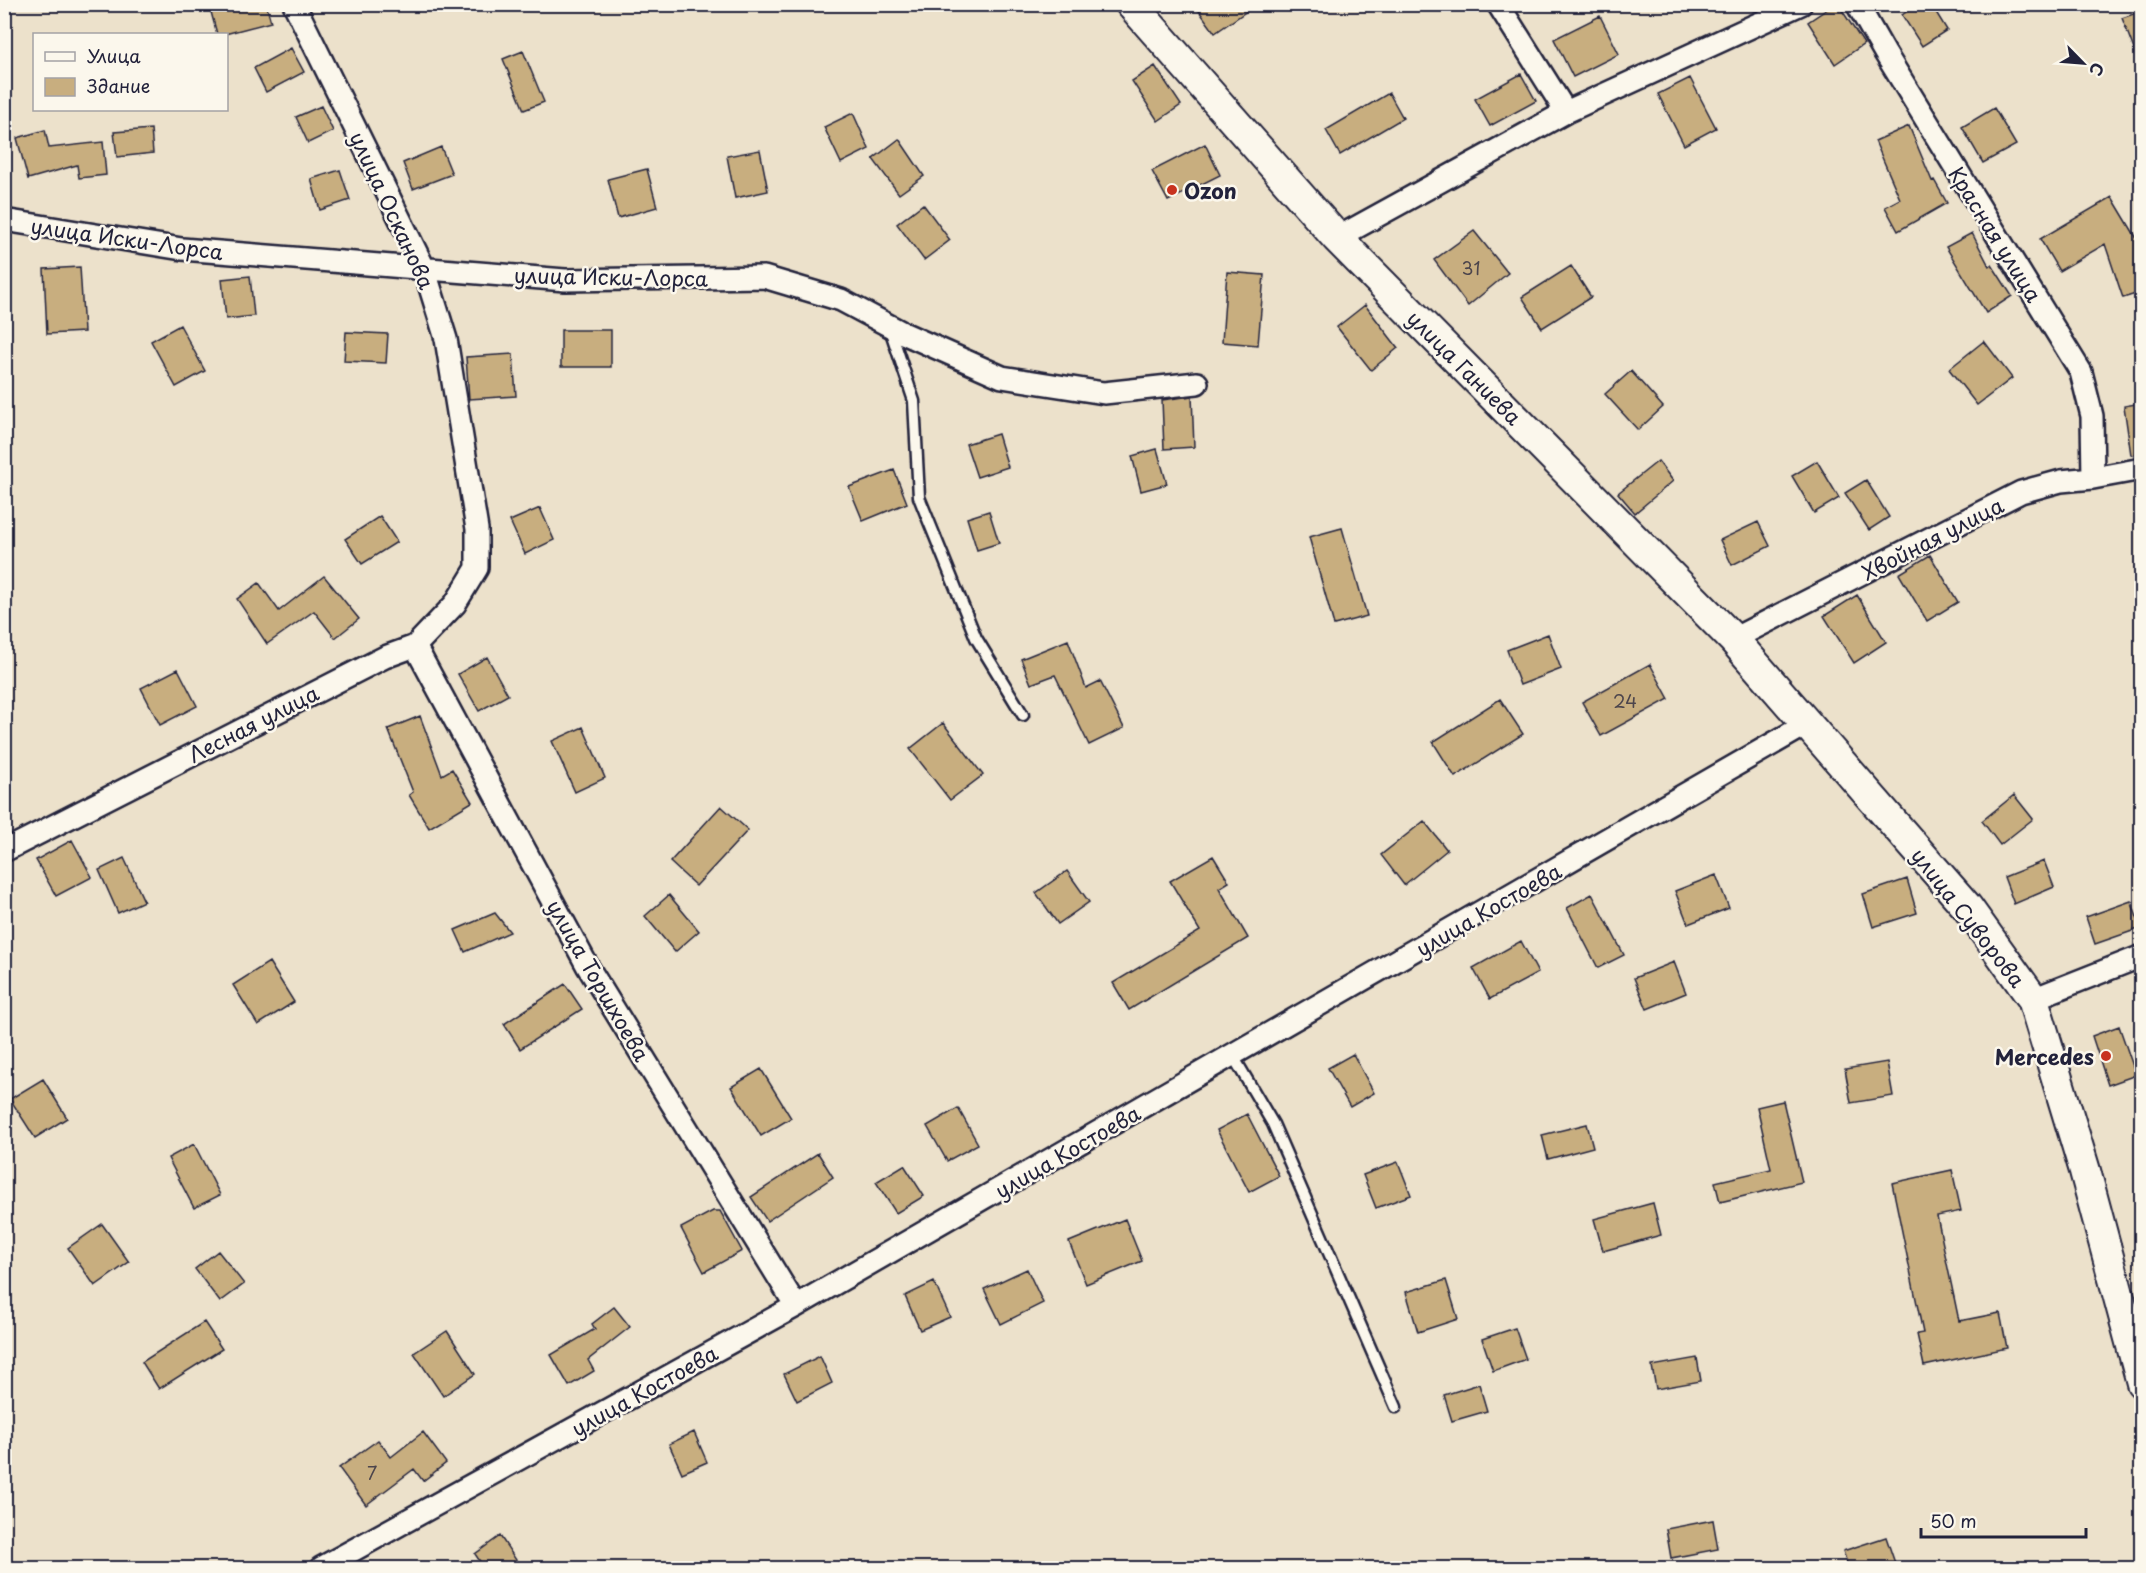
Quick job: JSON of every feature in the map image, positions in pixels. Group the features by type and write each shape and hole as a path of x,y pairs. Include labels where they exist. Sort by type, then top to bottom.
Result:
{"main road":[{"name":"улица Ганиева","path":"1131,4 1337,238 1733,639 1807,724"},
{"name":"улица Суворова","path":"1807,724 1967,907 2033,999 2085,1171 2142,1383"}],"street":[{"name":"улица Осканова","path":"294,4 424,268 446,339 477,529 477,568"},
{"path":"1498,4 1566,111"},
{"path":"1337,238 1566,111 1801,4"},
{"name":"Красная улица","path":"1857,4 1884,54 2081,372 2092,416 2093,477"},
{"name":"улица Иски-Лорса","path":"4,220 182,249 565,280 764,277 842,300 889,326 1002,377 1104,393 1197,383"},
{"name":"Хвойная улица","path":"1733,639 2021,492 2061,481 2142,469"},
{"name":"Лесная улица","path":"4,850 385,657 415,646 455,604 477,568"},
{"name":"улица Торшхоева","path":"415,646 588,967 796,1306"},
{"name":"улица Костоева","path":"321,1569 796,1306 1807,724"},
{"path":"2033,999 2142,956"}],"lane":[{"path":"889,326 914,401 919,497 976,638 1023,715"},
{"path":"1233,1056 1273,1124 1396,1407"}],"building":[{"path":"239,4 266,4 271,22 228,33 217,33 211,12"},
{"path":"1194,4 1257,4 1215,33"},
{"path":"1838,4 1864,44 1835,64 1808,22"},
{"path":"1918,4 1931,4 1947,30 1922,46 1902,15"},
{"path":"2142,11 2142,65 2140,65 2122,18"},
{"path":"1600,16 1619,54 1573,77 1554,39"},
{"path":"291,48 304,72 266,92 254,68"},
{"path":"523,51 544,102 524,110 503,59"},
{"path":"1155,66 1181,105 1158,121 1132,81"},
{"path":"1521,74 1536,101 1490,126 1475,99"},
{"path":"1690,78 1716,128 1684,145 1658,94"},
{"path":"1389,93 1403,118 1340,155 1326,130"},
{"path":"321,106 333,131 308,143 296,117"},
{"path":"1994,108 2016,145 1983,163 1962,127"},
{"path":"853,113 869,149 841,163 824,127"},
{"path":"1909,126 1932,181 1934,180 1947,203 1898,231 1885,207 1900,199 1875,141"},
{"path":"151,129 153,153 117,157 114,132"},
{"path":"45,130 49,148 103,142 106,175 79,178 77,165 28,179 17,138"},
{"path":"899,139 924,176 899,194 873,159"},
{"path":"1205,144 1220,175 1168,201 1152,171"},
{"path":"441,147 452,174 413,189 403,163"},
{"path":"760,150 768,191 735,198 727,156"},
{"path":"647,169 657,207 618,218 608,179"},
{"path":"340,170 350,200 320,210 311,179"},
{"path":"2112,197 2142,247 2142,292 2123,298 2105,244 2059,271 2040,239"},
{"path":"923,204 950,240 924,260 897,224"},
{"path":"1474,231 1508,273 1468,306 1434,260"},
{"path":"1972,233 1989,266 1992,265 2012,296 1986,313 1946,247"},
{"path":"1571,266 1591,297 1542,328 1522,297"},
{"path":"80,267 84,332 47,334 44,269"},
{"path":"1227,272 1264,275 1258,345 1222,342"},
{"path":"250,276 254,316 226,319 222,279"},
{"path":"1365,305 1398,348 1371,370 1337,327"},
{"path":"180,325 205,371 176,387 151,341"},
{"path":"561,330 611,330 611,367 561,367"},
{"path":"346,332 388,334 386,363 344,361"},
{"path":"1984,341 2012,378 1977,405 1949,369"},
{"path":"513,354 516,396 469,399 466,357"},
{"path":"1631,371 1663,407 1638,430 1605,394"},
{"path":"1192,396 1194,447 1164,449 1162,400"},
{"path":"2142,403 2142,454 2131,455 2124,406"},
{"path":"998,434 1008,467 977,477 966,444"},
{"path":"1157,449 1167,484 1141,491 1132,456"},
{"path":"1658,461 1673,481 1635,513 1618,493"},
{"path":"1817,461 1839,498 1814,513 1792,476"},
{"path":"894,470 907,503 863,521 849,487"},
{"path":"1866,480 1889,517 1869,530 1845,493"},
{"path":"540,508 554,540 525,554 510,521"},
{"path":"989,511 999,543 977,550 967,518"},
{"path":"380,516 397,542 362,564 345,539"},
{"path":"1758,522 1770,546 1732,565 1720,540"},
{"path":"1342,528 1367,616 1334,625 1309,537"},
{"path":"1930,555 1958,602 1927,621 1899,574"},
{"path":"324,576 359,619 335,638 314,611 267,644 237,599 259,583 279,611"},
{"path":"1857,595 1886,642 1854,663 1824,616"},
{"path":"1548,634 1561,669 1520,685 1507,650"},
{"path":"1068,640 1086,688 1100,681 1124,728 1089,745 1055,675 1031,684 1021,659"},
{"path":"487,657 508,695 479,711 458,674"},
{"path":"1650,664 1669,699 1601,736 1582,702"},
{"path":"178,669 197,706 160,725 141,688"},
{"path":"1500,699 1523,734 1455,777 1433,742"},
{"path":"420,716 442,775 452,769 472,802 429,828 409,795 413,792 388,729"},
{"path":"943,723 983,775 950,800 910,749"},
{"path":"583,727 605,778 575,792 552,741"},
{"path":"2014,795 2033,819 2000,845 1982,821"},
{"path":"721,806 748,830 696,886 670,862"},
{"path":"1424,821 1447,850 1404,885 1381,855"},
{"path":"72,840 92,877 56,896 36,860"},
{"path":"1213,856 1229,882 1219,888 1248,938 1129,1010 1113,983 1200,931 1170,881"},
{"path":"124,858 144,901 118,913 99,870"},
{"path":"2044,861 2054,887 2014,904 2004,877"},
{"path":"1067,871 1089,902 1058,924 1036,893"},
{"path":"1716,875 1729,908 1688,924 1675,891"},
{"path":"1907,879 1917,913 1873,927 1863,894"},
{"path":"1592,894 1624,955 1598,968 1567,908"},
{"path":"669,895 699,931 675,952 645,916"},
{"path":"2131,901 2141,928 2095,944 2086,917"},
{"path":"495,913 510,932 465,952 455,930"},
{"path":"1521,941 1538,973 1490,999 1473,968"},
{"path":"269,962 294,1002 258,1025 233,985"},
{"path":"1674,962 1686,993 1647,1009 1634,978"},
{"path":"565,984 582,1009 520,1049 504,1024"},
{"path":"2119,1026 2136,1075 2108,1085 2092,1036"},
{"path":"1353,1054 1374,1093 1350,1107 1328,1068"},
{"path":"1887,1062 1893,1096 1851,1103 1845,1069"},
{"path":"761,1069 791,1118 761,1136 731,1087"},
{"path":"43,1079 67,1118 35,1138 10,1099"},
{"path":"1783,1101 1802,1182 1720,1202 1715,1182 1771,1169 1757,1107"},
{"path":"958,1108 978,1144 947,1161 927,1126"},
{"path":"1247,1114 1279,1176 1249,1192 1217,1130"},
{"path":"1587,1124 1593,1147 1548,1159 1542,1135"},
{"path":"194,1144 220,1195 194,1208 168,1158"},
{"path":"818,1153 833,1177 767,1221 751,1197"},
{"path":"1398,1162 1411,1195 1376,1208 1363,1175"},
{"path":"904,1165 924,1196 896,1213 876,1182"},
{"path":"1952,1170 1961,1211 1937,1216 1959,1321 2000,1313 2007,1348 1924,1366 1917,1334 1923,1333 1892,1183"},
{"path":"1653,1203 1661,1235 1603,1251 1594,1219"},
{"path":"713,1211 720,1211 742,1251 704,1272 681,1228"},
{"path":"1125,1219 1142,1261 1086,1284 1069,1242"},
{"path":"102,1224 129,1262 95,1286 68,1248"},
{"path":"218,1251 244,1284 220,1302 195,1269"},
{"path":"1027,1269 1043,1303 1001,1324 984,1289"},
{"path":"1446,1280 1458,1319 1418,1332 1406,1292"},
{"path":"934,1282 950,1317 920,1330 905,1296"},
{"path":"614,1307 630,1327 588,1360 594,1371 569,1386 551,1355 595,1329 592,1324"},
{"path":"204,1322 222,1349 159,1389 142,1362"},
{"path":"1515,1328 1526,1359 1493,1371 1482,1339"},
{"path":"447,1331 475,1374 443,1396 414,1353"},
{"path":"820,1356 832,1383 797,1401 784,1374"},
{"path":"1697,1358 1701,1381 1656,1389 1652,1366"},
{"path":"1479,1384 1487,1411 1452,1421 1444,1395"},
{"path":"423,1432 446,1463 423,1481 414,1469 366,1505 339,1468 378,1440 391,1457"},
{"path":"694,1432 707,1462 682,1473 669,1444"},
{"path":"1713,1520 1718,1549 1671,1558 1666,1529"},
{"path":"500,1536 522,1569 485,1569 475,1554"},
{"path":"1886,1537 1897,1569 1849,1569 1843,1551"}],"place":[{"name":"Ozon","path":"1172,190"},
{"name":"Mercedes","path":"2106,1056"}]}
